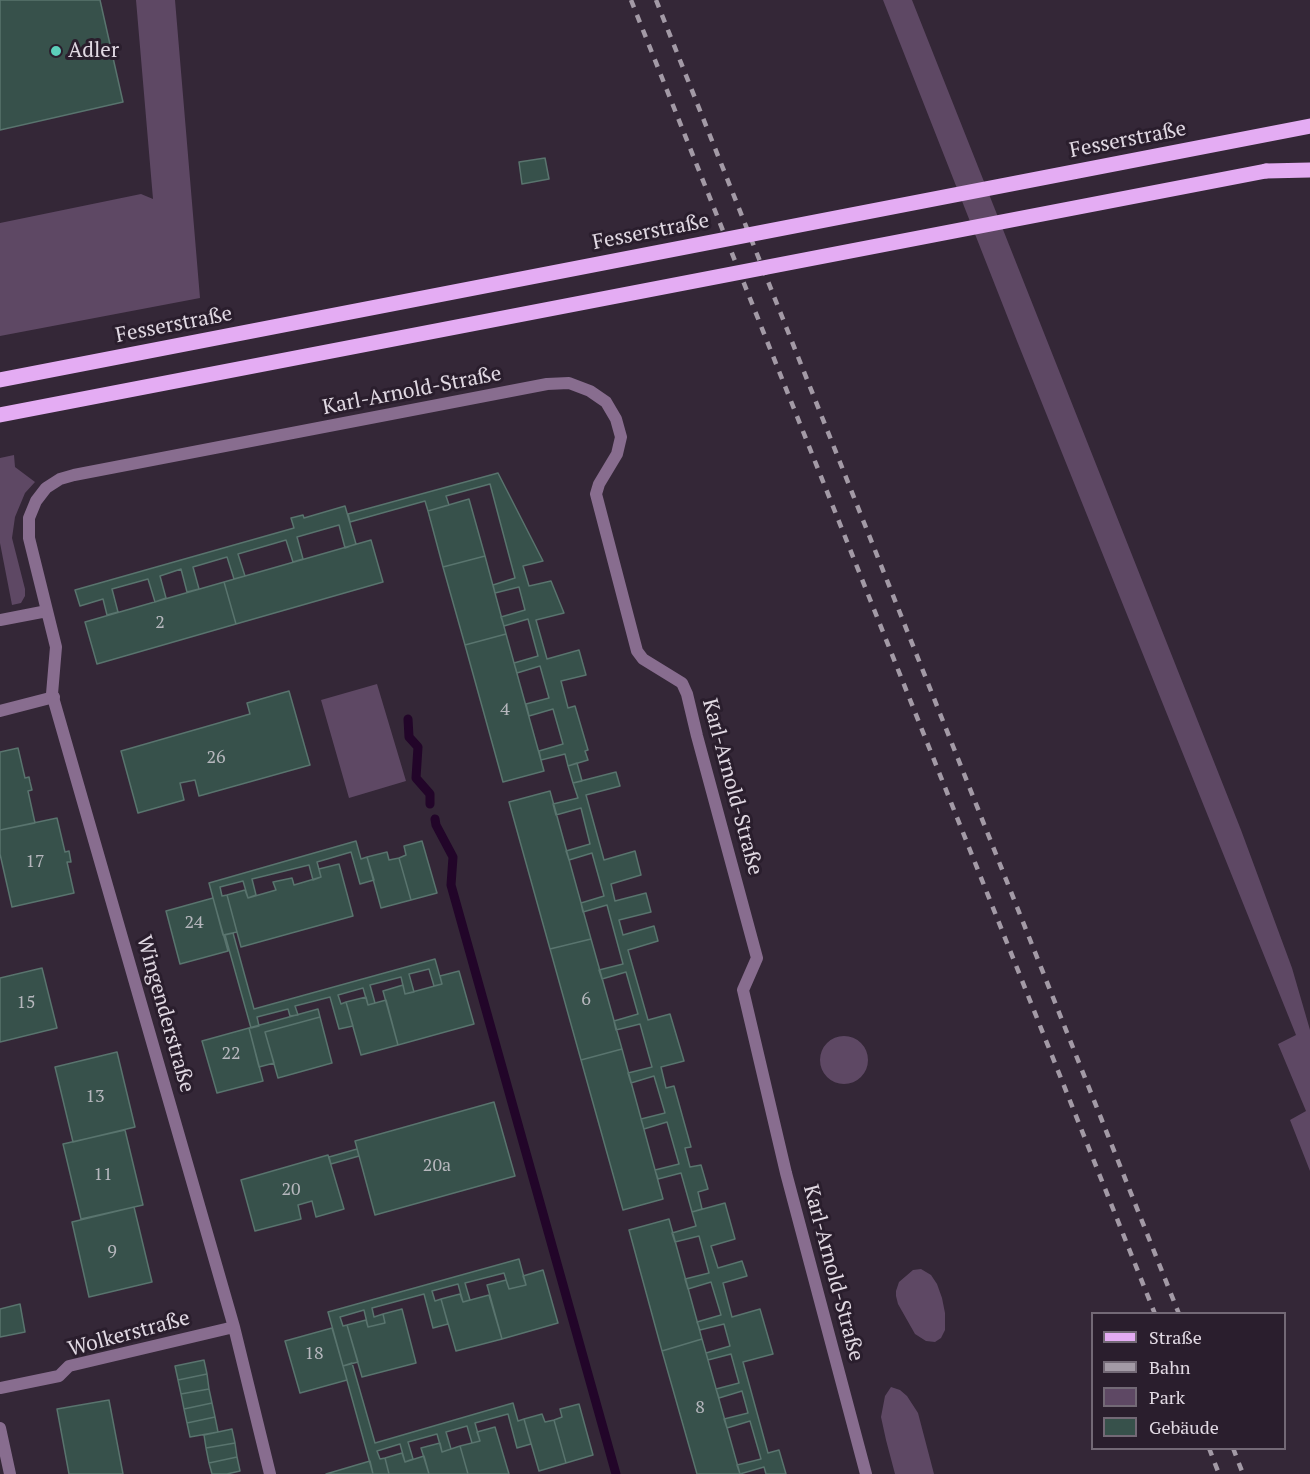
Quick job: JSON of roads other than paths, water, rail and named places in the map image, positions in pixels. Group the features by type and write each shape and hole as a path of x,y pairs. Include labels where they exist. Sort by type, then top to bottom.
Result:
{"main road":[{"name":"Fesserstraße","path":"0,380 1310,126"},
{"path":"0,415 1266,171 1310,170"}],"street":[{"name":"Karl-Arnold-Straße","path":"47,611 28,538 29,518 36,501 46,488 60,479 547,384 569,383 590,391 606,402 616,418 621,437 617,454 599,484 596,494 637,651 643,659 682,683 687,694 757,958 743,990 786,1173 866,1474"},
{"path":"0,619 47,611"},
{"name":"Wingenderstraße","path":"47,611 56,647 52,694 234,1327 270,1474"},
{"path":"0,711 54,697"},
{"name":"Wolkerstraße","path":"0,1388 59,1376 69,1366 234,1327"},
{"path":"0,1428 10,1474"}],"waterway":[{"path":"408,719 409,737 418,747 416,778 430,794 430,804"},
{"path":"435,819 453,857 451,885 616,1474"}],"railway":[{"path":"631,0 1154,1312"},
{"path":"656,0 1178,1312"},
{"path":"1210,1450 1219,1474"},
{"path":"1234,1450 1243,1474"}],"place":[{"name":"Adler","path":"56,51"}]}
